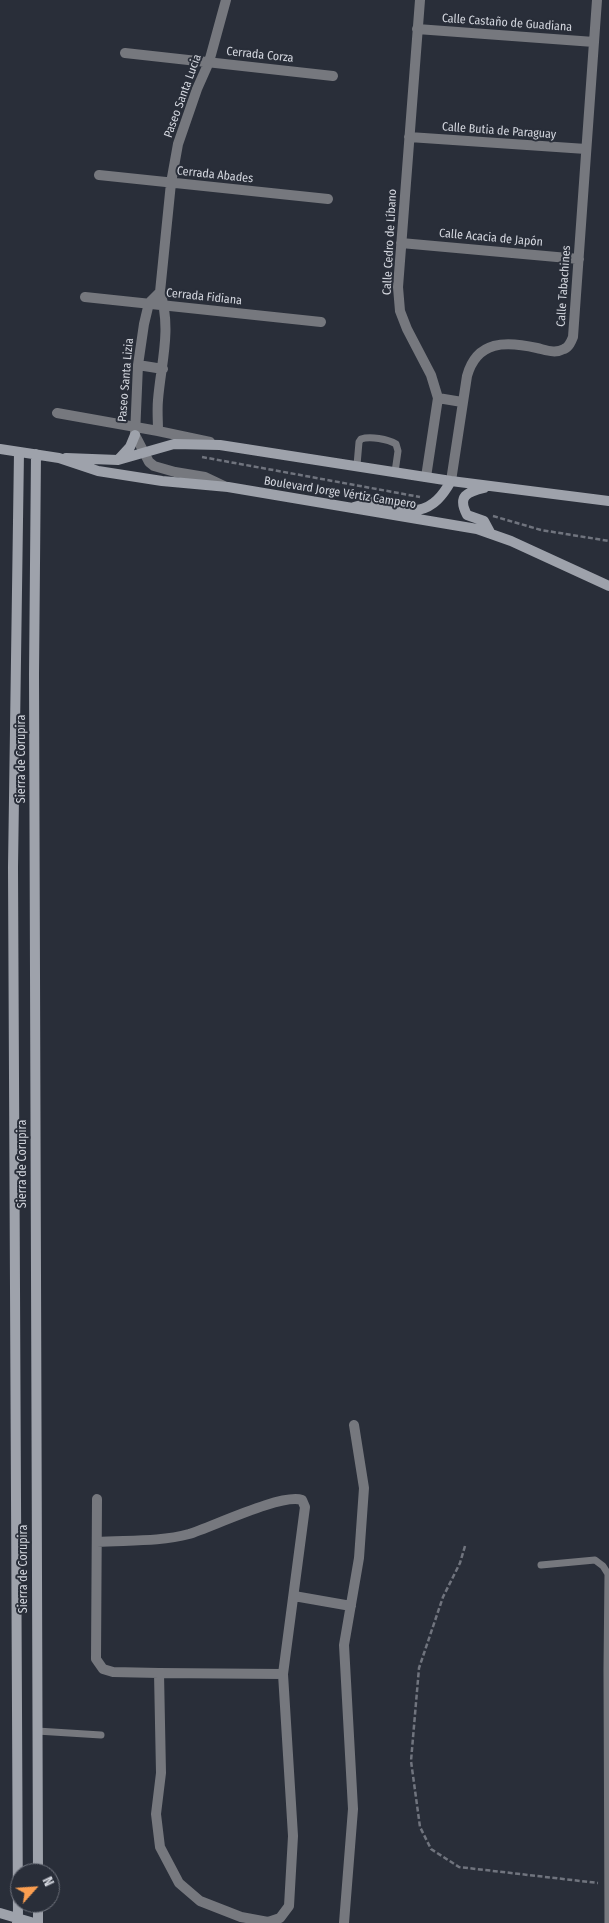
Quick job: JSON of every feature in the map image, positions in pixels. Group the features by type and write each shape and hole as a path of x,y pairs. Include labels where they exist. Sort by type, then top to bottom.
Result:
{"street":[{"name":"Paseo Santa Lucia","path":"164,305 160,292 171,183 178,144 187,115 209,62 226,0"},
{"name":"Calle Cedro de Líbano","path":"420,0 398,287 400,312 431,375 438,398 426,477"},
{"name":"Calle Tabachines","path":"451,481 462,402 470,366 483,350 493,346 518,344 554,352 569,346 573,337 597,0"},
{"name":"Calle Castaño de Guadiana","path":"417,29 594,42"},
{"name":"Cerrada Corza","path":"125,53 333,76"},
{"name":"Calle Butia de Paraguay","path":"409,137 586,149"},
{"name":"Cerrada Abades","path":"99,175 328,199"},
{"name":"Calle Acacia de Japón","path":"401,243 579,259"},
{"path":"149,304 160,292"},
{"name":"Cerrada Fidiana","path":"85,297 321,322"},
{"name":"Paseo Santa Lizia","path":"149,304 138,365 135,431 144,453 154,466 205,477 228,487"},
{"path":"158,431 158,399 163,369 164,305"},
{"path":"138,365 163,369"},
{"path":"438,398 462,402"},
{"path":"56,413 135,431 158,431 220,445"},
{"path":"118,460 130,447 135,431"},
{"name":"Boulevard Jorge Vértiz Campero","path":"59,458 118,460 183,443 220,445 451,481 609,501"},
{"name":"Boulevard Jorge Vértiz Campero","path":"0,449 59,458 98,471 162,481 228,487 470,528 511,541 609,586"},
{"name":"Sierra de Corupira","path":"18,1921 19,1751 13,877 19,452"},
{"name":"Sierra de Corupira","path":"36,454 34,694 38,1863"},
{"path":"352,508 372,502 418,510 428,507 438,500 451,481"},
{"path":"490,486 467,493 464,497 463,506 467,515 484,521 491,534"},
{"path":"344,1923 353,1809 344,1646 360,1558 364,1488 354,1425"},
{"path":"97,1542 168,1538 188,1534 268,1505 295,1498 302,1500 305,1507 283,1674 293,1836 289,1906 280,1918 268,1922 242,1917 200,1901 179,1883 160,1847 156,1814 161,1773 159,1673"},
{"path":"97,1499 96,1659 103,1669 112,1672 283,1674"},
{"path":"294,1596 351,1606"},
{"path":"19,1751 37,1752"},
{"path":"0,1913 18,1921 34,1923"}],"lane":[{"path":"358,465 359,442 361,438 392,441 396,444 398,451 395,472"},
{"path":"541,1565 595,1560 603,1566 608,1574 608,1923"},
{"path":"37,1731 101,1735"}],"path":[{"path":"194,456 438,500"},
{"path":"489,514 541,530 609,541"},
{"path":"466,1546 460,1563 443,1597 419,1668 412,1761 420,1827 431,1849 459,1867 607,1884"}]}
